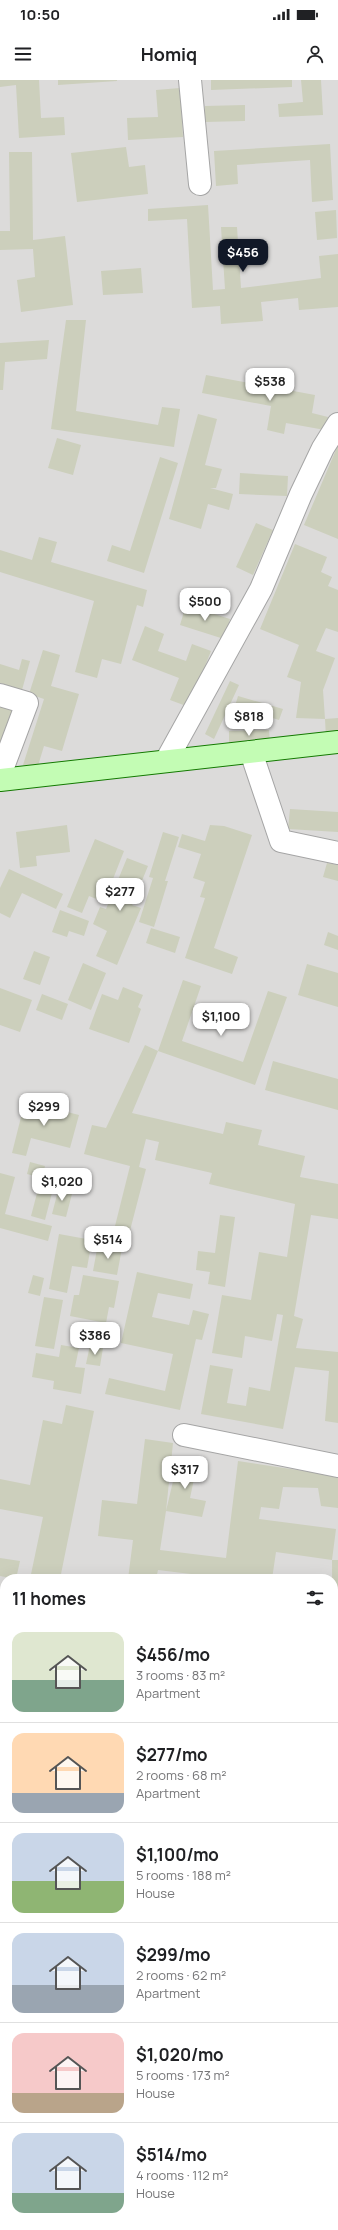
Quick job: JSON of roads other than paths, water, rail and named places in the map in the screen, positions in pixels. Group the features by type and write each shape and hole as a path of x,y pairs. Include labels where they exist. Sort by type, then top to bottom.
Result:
{"street":[{"path":"190,80 200,184"},
{"path":"166,761 261,589 304,488 323,448 338,424"},
{"path":"0,695 27,703 0,775"},
{"path":"0,780 338,742"},
{"path":"251,752 281,841 338,853"},
{"path":"184,1435 338,1466"}]}
